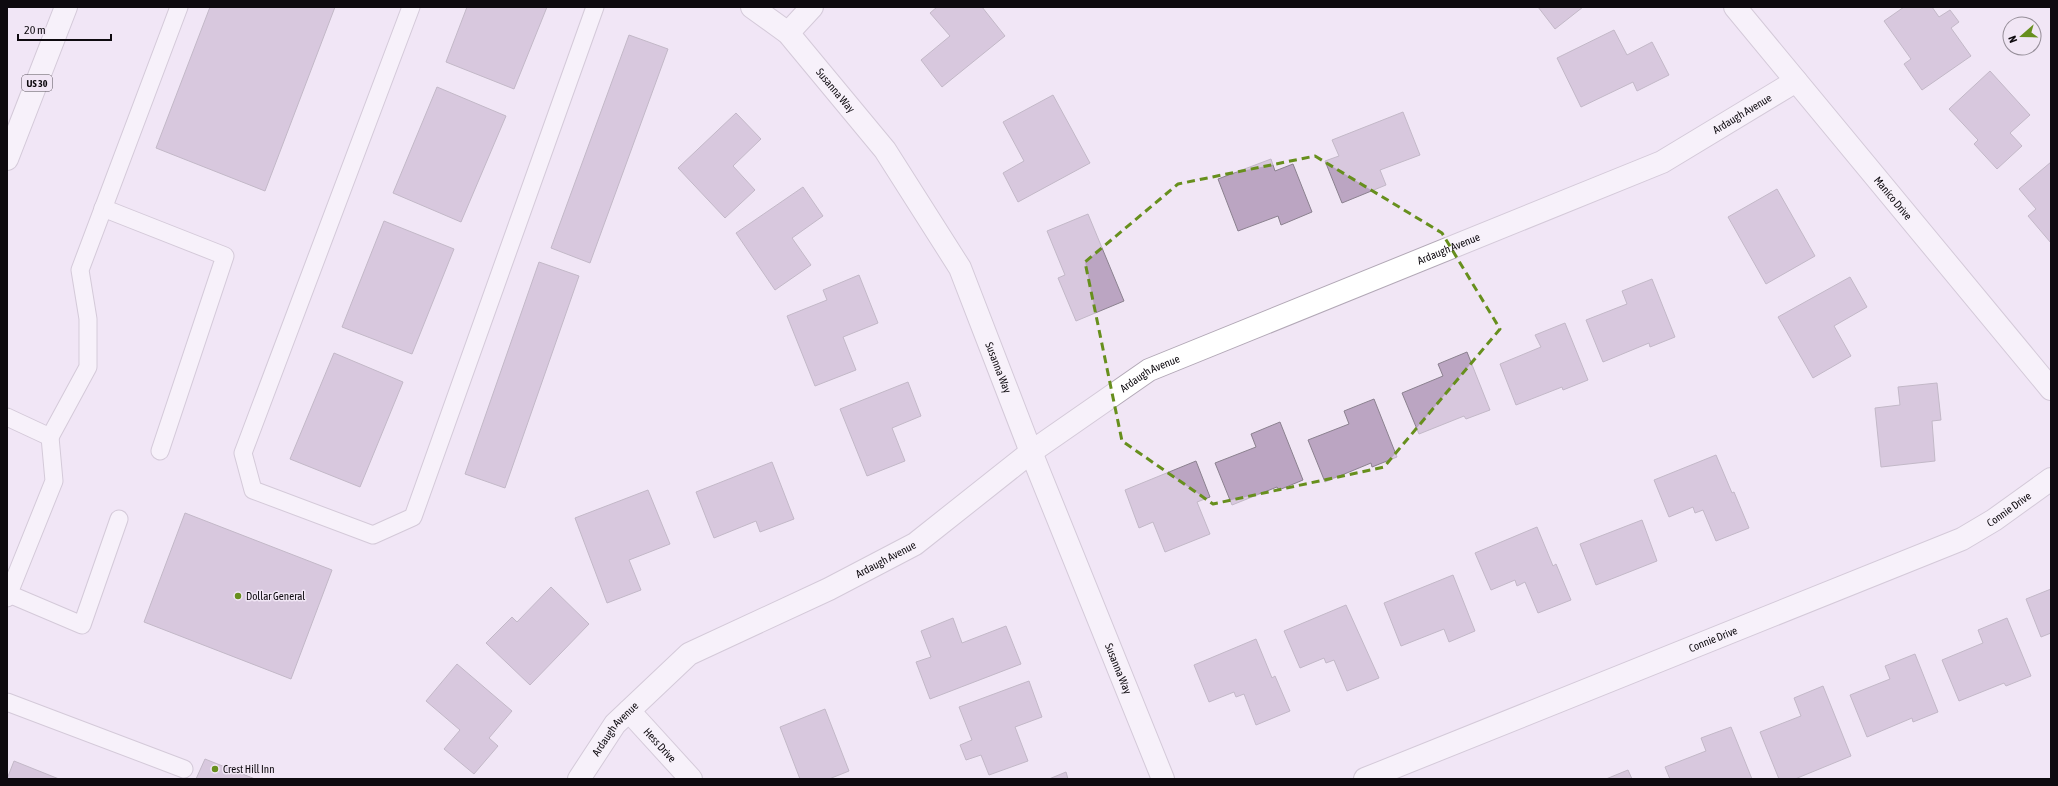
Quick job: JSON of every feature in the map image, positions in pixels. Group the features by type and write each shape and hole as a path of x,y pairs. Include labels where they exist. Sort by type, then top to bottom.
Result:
{"street":[{"name":"US 30","path":"7,158 66,7"},
{"name":"Susanna Way","path":"752,7 788,33 885,150 960,268 1031,452 1163,779"},
{"path":"788,33 812,7"},
{"name":"Manico Drive","path":"1736,7 2051,389"},
{"name":"Ardaugh Avenue","path":"579,779 615,724 689,654 829,589 915,544 1031,452 1149,370 1662,162 1796,81"},
{"name":"Connie Drive","path":"1365,779 1962,539 1994,520 2051,479"},
{"name":"Hess Drive","path":"629,710 691,779"}],"lane":[{"path":"119,519 82,625 8,596 54,481 50,437 88,367 88,319 80,270 179,7"},
{"path":"411,7 243,453 252,490 373,535 413,516 596,7"},
{"path":"103,208 225,256 160,451"},
{"path":"7,417 50,437"},
{"path":"7,702 184,769"}],"highlighted area":[{"path":"1315,156 1442,233 1500,329 1384,467 1213,504 1122,441 1085,262 1178,184"}],"building":[{"path":"210,7 335,7 265,191 156,148"},
{"path":"467,7 547,7 514,89 446,62"},
{"path":"937,7 982,7 1005,36 942,87 921,60 950,36 930,13"},
{"path":"1538,7 1583,7 1555,29"},
{"path":"1904,7 1932,7 1939,17 1950,10 1959,22 1951,28 1971,56 1922,90 1904,64 1911,59 1884,21"},
{"path":"1614,30 1627,55 1652,42 1669,75 1637,91 1633,82 1581,107 1557,58"},
{"path":"629,35 668,49 590,263 551,248"},
{"path":"1990,71 2030,115 2010,133 2022,146 1997,169 1974,144 1978,140 1949,109"},
{"path":"437,87 506,116 461,222 393,193"},
{"path":"1053,95 1090,163 1018,202 1003,173 1024,161 1003,122"},
{"path":"1403,112 1420,155 1380,170 1386,185 1342,203 1325,161 1339,156 1332,140"},
{"path":"736,113 761,139 733,166 755,190 725,218 678,168"},
{"path":"1271,159 1275,171 1293,164 1312,212 1281,225 1278,216 1238,231 1218,179"},
{"path":"2051,162 2051,243 2028,216 2036,209 2019,189"},
{"path":"803,187 823,216 792,238 811,265 775,290 736,233"},
{"path":"1777,189 1815,256 1766,284 1728,217"},
{"path":"1088,214 1124,301 1076,321 1058,278 1065,275 1047,231"},
{"path":"384,221 454,249 412,354 342,327"},
{"path":"539,262 579,276 505,488 465,474"},
{"path":"859,275 878,323 843,337 856,370 815,386 787,316 827,300 823,290"},
{"path":"1850,277 1867,307 1834,326 1851,356 1813,378 1778,317"},
{"path":"1652,279 1675,337 1650,347 1649,343 1603,362 1586,320 1627,304 1622,291"},
{"path":"1565,323 1588,380 1563,390 1562,387 1516,405 1500,364 1541,347 1535,335"},
{"path":"1467,352 1490,410 1466,419 1464,416 1419,434 1402,393 1443,376 1438,364"},
{"path":"334,353 403,382 360,487 290,459"},
{"path":"908,382 921,416 892,428 905,461 867,476 840,409"},
{"path":"1937,383 1941,420 1932,421 1935,461 1881,467 1875,408 1900,405 1898,387"},
{"path":"1374,399 1397,457 1372,467 1371,463 1325,482 1308,440 1349,424 1344,411"},
{"path":"1280,422 1303,480 1279,490 1277,487 1232,505 1215,463 1256,447 1251,434"},
{"path":"1716,455 1749,528 1716,541 1703,510 1695,513 1693,507 1669,517 1654,480"},
{"path":"1196,461 1210,497 1197,502 1210,534 1165,552 1153,522 1139,528 1125,490"},
{"path":"772,462 794,519 760,532 756,521 714,538 696,492"},
{"path":"648,490 670,544 629,560 641,590 607,603 575,518"},
{"name":"Dollar General","path":"185,513 332,570 291,679 144,622"},
{"path":"1642,520 1657,561 1596,585 1580,544"},
{"path":"1537,527 1553,566 1556,564 1571,600 1538,613 1525,582 1517,586 1515,580 1491,590 1475,553"},
{"path":"1453,575 1475,631 1449,642 1444,629 1401,646 1384,603"},
{"path":"551,587 589,624 530,685 486,643 512,617 517,622"},
{"path":"2051,589 2051,633 2041,637 2026,599"},
{"path":"1346,605 1379,678 1347,691 1334,660 1326,663 1324,658 1300,668 1284,631"},
{"path":"953,618 962,643 1006,626 1021,664 930,699 916,662 931,657 921,631"},
{"path":"2007,618 2031,676 2006,686 2004,683 1959,701 1942,660 1983,643 1978,630"},
{"path":"1256,639 1272,678 1275,676 1290,711 1256,725 1244,694 1236,697 1234,692 1209,702 1194,665"},
{"path":"1915,654 1938,712 1913,722 1912,718 1867,737 1850,695 1890,679 1885,666"},
{"path":"457,664 512,711 489,738 498,746 474,774 444,749 460,730 426,701"},
{"path":"1029,681 1042,717 1015,727 1028,761 989,775 981,755 966,760 960,745 972,740 959,707"},
{"path":"1823,686 1851,756 1795,779 1779,779 1760,732 1801,716 1794,698"},
{"path":"825,709 849,771 829,779 800,779 780,727"},
{"path":"1731,727 1752,779 1670,779 1665,767 1706,751 1701,738"},
{"name":"Crest Hill Inn","path":"205,759 255,779 196,779"},
{"path":"14,761 59,779 7,779"},
{"path":"1628,770 1632,779 1606,779"},
{"path":"1066,772 1068,779 1049,779"}],"place":[{"name":"Dollar General","path":"238,596"},
{"name":"Crest Hill Inn","path":"215,769"}]}
